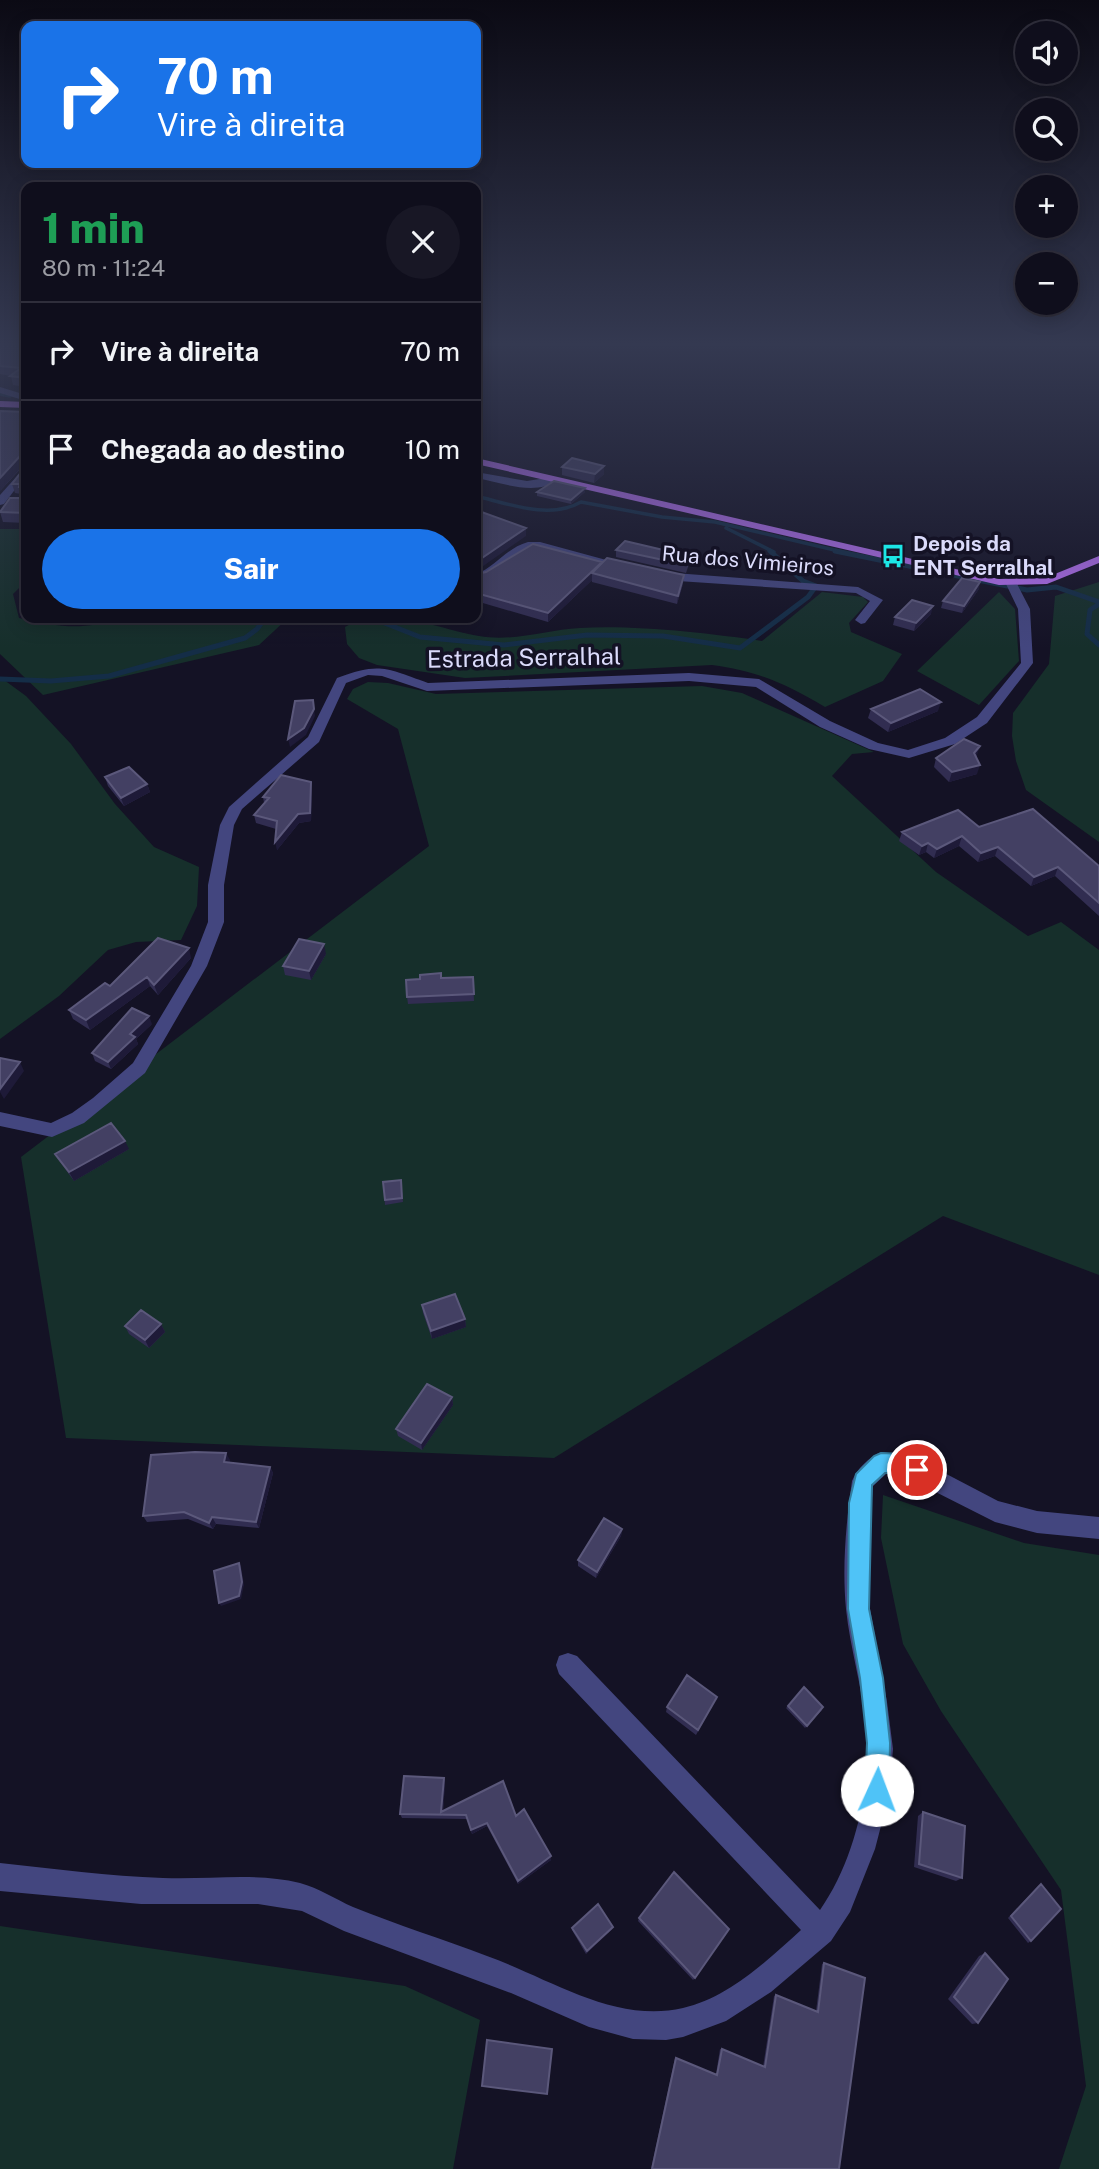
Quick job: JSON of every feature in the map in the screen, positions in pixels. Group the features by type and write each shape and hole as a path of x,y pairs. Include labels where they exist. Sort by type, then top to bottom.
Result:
{"main road":[{"path":"481,462 1014,586 1046,581 1099,559"}],"street":[{"path":"0,502 21,475"},
{"path":"481,476 533,484 547,484 552,480"},
{"path":"0,502 13,503"},
{"name":"Rua dos Vimieiros","path":"481,576 518,547 540,545 677,578 858,590 877,600 860,620"},
{"name":"Estrada Serralhal","path":"0,1119 52,1130 78,1118 139,1068 199,966 216,922 216,885 227,825 236,807 314,739 341,681 367,671 384,673 427,687 689,677 759,682 825,724 874,746 909,754 950,741 982,720 1027,663 1024,610 1014,586"},
{"path":"0,1877 188,1892 249,1888 280,1891 308,1898 344,1916 489,1969 615,2022 649,2026 678,2024 721,2009 748,1994 821,1931 846,1889 865,1841 877,1790 878,1743 872,1678 858,1609 857,1566 863,1481 881,1463 904,1464 995,1511 1037,1522 1099,1528"},
{"path":"568,1665 821,1931"}],"green space":[{"path":"0,529 21,529 21,586 13,594 21,623 82,626 102,623 283,623 259,645 43,695 0,654"},
{"path":"1099,582 1099,842 1026,790 1016,761 1012,736 1013,713 1049,664 1055,596"},
{"path":"822,592 863,597 868,602 849,623 851,632 902,654 883,681 825,707 771,680 712,665 465,678 377,665 359,658 347,644 345,627 354,623 424,623 492,637 517,637 580,628 624,628 762,641"},
{"path":"999,592 1015,609 1019,661 979,705 917,671"},
{"path":"0,677 26,696 71,744 115,804 154,847 199,867 197,906 181,940 136,942 108,950 59,996 0,1039"},
{"path":"368,682 388,683 436,694 702,686 742,693 874,752 852,754 832,776 936,872 1028,936 1061,922 1099,950 1099,1275 943,1216 554,1458 66,1438 21,1157 429,846 398,729 347,699 353,689"},
{"path":"883,1495 1024,1543 1099,1555 1099,2169 1059,2169 1086,2086 1061,1890 941,1711 903,1644 881,1538"},
{"path":"0,1926 405,1986 480,2020 453,2169 0,2169"}],"building":[{"path":"0,446 21,446 21,455 0,478"},
{"path":"572,458 604,466 595,474 562,467"},
{"path":"21,472 21,487 20,484 12,484"},
{"path":"554,481 585,488 571,500 537,492"},
{"path":"10,498 21,498 21,513 0,512"},
{"path":"481,512 526,528 481,559"},
{"path":"625,541 689,556 687,565 616,550"},
{"path":"533,544 602,562 548,613 481,594 481,573"},
{"path":"607,558 684,575 678,596 592,573"},
{"path":"962,578 980,582 964,606 943,601"},
{"path":"912,600 933,606 916,623 895,617"},
{"path":"920,689 941,702 891,723 871,709"},
{"path":"313,700 314,709 304,728 288,739 295,701"},
{"path":"964,739 980,746 974,753 980,765 952,772 936,758"},
{"path":"129,767 147,784 121,798 105,777"},
{"path":"281,775 311,782 310,813 298,814 275,842 277,821 254,815 269,798 263,797"},
{"path":"1033,809 1099,866 1099,903 1058,867 1034,877 998,847 981,853 962,836 937,849 928,843 922,846 902,832 958,810 979,827"},
{"path":"158,938 189,948 154,985 147,977 86,1020 69,1010 105,983 110,986"},
{"path":"299,939 324,944 309,971 283,966"},
{"path":"441,973 441,978 473,977 474,994 407,997 406,980 420,979 420,975"},
{"path":"132,1008 149,1016 130,1034 135,1037 108,1062 92,1053"},
{"path":"0,1058 20,1062 0,1089"},
{"path":"111,1123 125,1141 69,1172 55,1154"},
{"path":"401,1180 402,1198 385,1200 383,1182"},
{"path":"455,1294 465,1319 431,1331 422,1305"},
{"path":"141,1310 161,1324 145,1340 125,1326"},
{"path":"427,1384 452,1397 421,1443 396,1429"},
{"path":"226,1453 224,1462 270,1467 256,1522 212,1517 209,1523 184,1512 143,1516 151,1455"},
{"path":"604,1518 622,1529 597,1572 578,1560"},
{"path":"239,1563 242,1582 239,1596 219,1603 214,1571"},
{"path":"687,1675 717,1697 698,1730 667,1707"},
{"path":"804,1687 823,1707 807,1726 788,1706"},
{"path":"404,1776 444,1778 441,1812 503,1781 516,1816 524,1809 551,1856 518,1881 487,1823 471,1830 466,1815 400,1814"},
{"path":"923,1812 965,1826 962,1878 919,1864"},
{"path":"674,1872 729,1929 695,1978 639,1918"},
{"path":"1041,1884 1061,1909 1031,1941 1011,1916"},
{"path":"598,1904 613,1927 587,1951 572,1928"},
{"path":"985,1953 1008,1979 978,2023 954,1997"},
{"path":"824,1963 865,1978 839,2169 652,2169 676,2058 717,2075 722,2049 765,2067 776,1995 818,2012"},
{"path":"487,2040 552,2049 547,2094 482,2086"}],"waterway":[{"path":"481,497 529,509 556,510 581,502 662,517 715,522 843,552"},
{"path":"726,528 774,552"},
{"path":"385,623 420,637 504,645 587,635 663,636 740,648 808,597 816,586 803,581 770,551"},
{"path":"835,551 1027,590 1056,587 1099,602"},
{"path":"1099,604 1090,610 1087,634 1099,645"},
{"path":"0,679 51,681 109,676 245,638 261,623"}],"place":[{"name":"Depois da ENT Serralhal","path":"893,556"}],"route":[{"path":"877,1790 878,1743 872,1678 858,1609 860,1503 863,1481 881,1463 904,1464 917,1470"}]}
